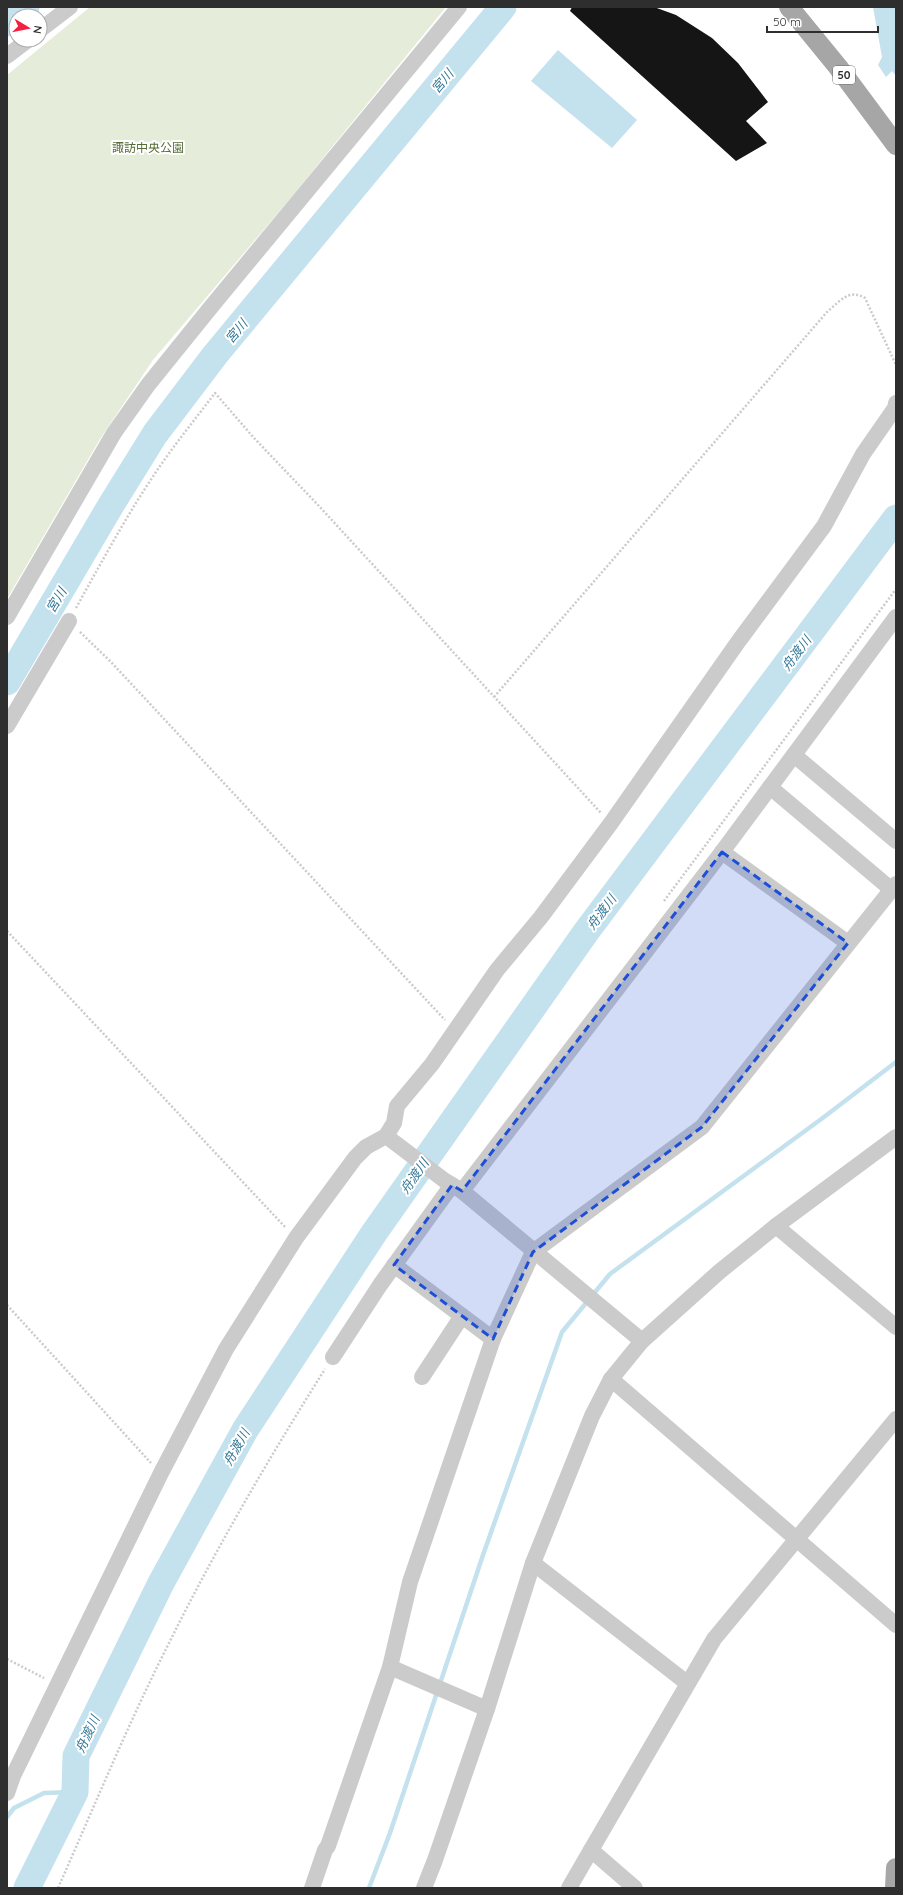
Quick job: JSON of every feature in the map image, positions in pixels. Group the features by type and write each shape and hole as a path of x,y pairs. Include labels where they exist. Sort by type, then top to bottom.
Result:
{"main road":[{"name":"50","path":"789,7 838,67 896,145"},
{"path":"894,1888 896,1868"}],"street":[{"path":"48,24 70,7"},
{"path":"7,617 114,433 148,385 459,7"},
{"path":"7,56 18,48"},
{"path":"390,1139 397,1106 432,1064 497,970 541,917 611,823 738,642 824,526 863,454 895,408 896,403"},
{"path":"333,1357 394,1266 452,1185 722,852 896,617"},
{"path":"7,726 69,621"},
{"path":"794,755 896,841"},
{"path":"312,1888 390,1667 410,1582 493,1339 533,1252 702,1127 894,887 770,787"},
{"path":"722,852 848,943"},
{"path":"424,1888 487,1709 533,1563 592,1416 611,1379 642,1341 719,1272 776,1226 896,1136"},
{"path":"390,1139 452,1185 642,1341"},
{"path":"7,1793 13,1776 161,1473 226,1349 296,1238 356,1158 366,1147 390,1139"},
{"path":"776,1226 896,1327"},
{"path":"394,1266 493,1339"},
{"path":"422,1377 462,1316"},
{"path":"611,1379 896,1625"},
{"path":"569,1888 714,1639 795,1539 896,1419"},
{"path":"533,1563 687,1683"},
{"path":"390,1667 487,1709"},
{"path":"591,1850 635,1888"}],"path":[{"path":"494,697 827,312 849,294 858,294 865,298 896,365"},
{"path":"454,1031 110,661 69,621 114,538 150,480 216,393 254,438 318,505 611,823"},
{"path":"662,903 896,588"},
{"path":"7,932 296,1238"},
{"path":"7,1306 161,1473"},
{"path":"58,1888 168,1646 219,1549 279,1442 333,1357"},
{"path":"7,1659 58,1686"}],"highlighted area":[{"path":"722,852 848,943 702,1127 533,1252 493,1339 394,1265 452,1185 462,1191"}],"green space":[{"name":"諏訪中央公園","path":"90,7 446,7 289,200 153,360 100,439 7,599 7,75 40,48 48,48 48,41"}],"water":[{"path":"873,7 896,7 896,76 892,71 886,77 878,65 882,57"},
{"path":"558,50 637,120 612,148 531,81"}],"building":[{"path":"572,7 654,7 676,15 712,38 738,63 768,102 746,121 767,143 736,161 570,11"}],"waterway":[{"path":"7,23 26,7"},
{"name":"宮川","path":"7,682 111,505 155,434 215,355 503,7"},
{"name":"舟渡川","path":"27,1888 75,1792 76,1756 161,1583 245,1430 374,1233 586,932 896,518"},
{"path":"369,1888 390,1833 483,1555 562,1332 610,1274 824,1117 896,1062"},
{"path":"7,1817 14,1808 44,1793 75,1792"}]}
